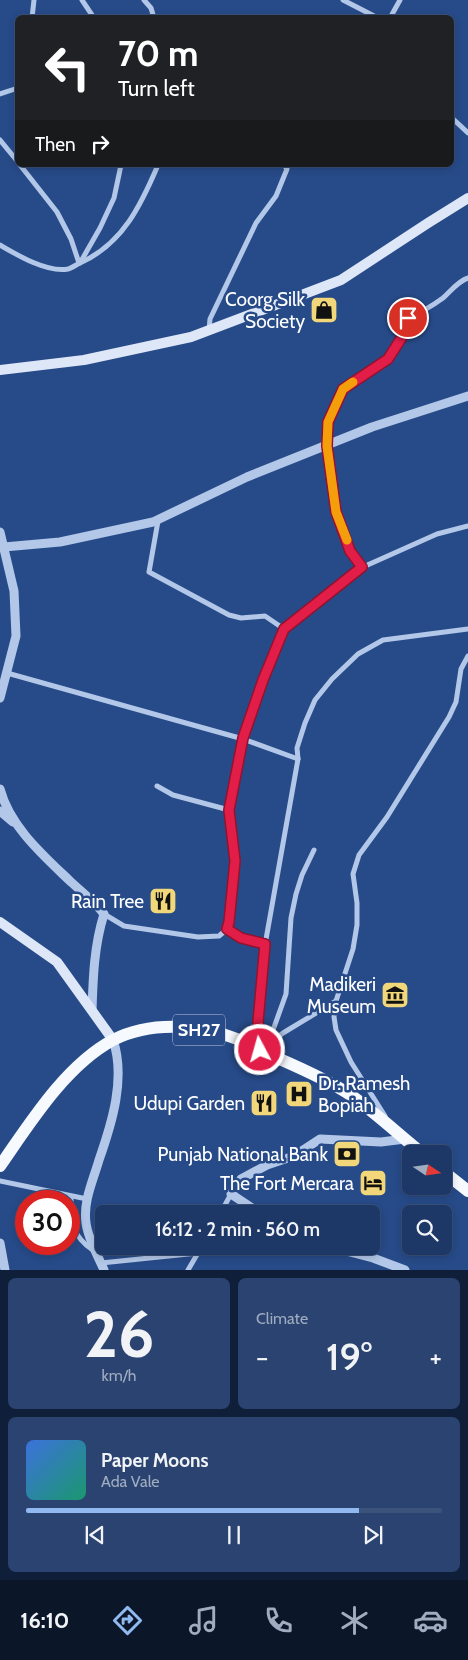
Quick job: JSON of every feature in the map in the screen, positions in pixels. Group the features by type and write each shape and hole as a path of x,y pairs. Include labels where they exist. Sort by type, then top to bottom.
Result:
{"main road":[{"path":"0,370 84,360 190,337 342,280 468,198"},
{"path":"0,922 57,962 113,1040"},
{"name":"SH27","path":"0,1166 28,1126 74,1069 94,1052 113,1040 146,1028 170,1027 214,1032 264,1047 347,1093 412,1145"},
{"path":"452,1178 468,1191"}],"street":[{"path":"32,15 34,0"},
{"path":"82,0 92,15"},
{"path":"144,0 153,15"},
{"path":"343,0 372,15"},
{"path":"392,15 400,0"},
{"path":"0,94 15,89"},
{"path":"454,120 468,133"},
{"path":"0,140 15,158"},
{"path":"22,167 57,212 71,239 79,264"},
{"path":"79,264 100,228 114,198 121,167"},
{"path":"0,245 43,267 67,269 79,264 97,255 129,223 157,167"},
{"path":"209,330 210,319 256,223 276,196 287,169 286,167"},
{"path":"362,567 350,551 336,512 327,446 328,422 343,389 388,359 402,337 408,318 442,298 459,283 468,278"},
{"path":"459,283 468,284"},
{"path":"4,547 60,542 158,520 247,477 372,427 468,396"},
{"path":"158,520 149,572 229,615 241,618 265,616 284,629"},
{"path":"0,811 72,883 95,902 104,914 124,926 198,937 219,936 227,929 229,922 235,861 229,810 243,738 263,680 284,629 362,567 437,534 468,526"},
{"path":"0,532 14,591 16,636 0,698"},
{"path":"264,1047 258,1022 265,944 298,759 297,748 315,700 332,679 358,654 383,640 468,629"},
{"path":"394,1129 350,1062 336,1030 334,1017 336,1001 353,949 357,925 357,903 353,881 356,862 387,817 456,702 461,669 468,656"},
{"path":"8,673 243,738 298,759"},
{"path":"157,786 173,796 229,810"},
{"path":"0,789 3,800 19,828"},
{"path":"264,1047 286,994 292,918 296,894 302,875 314,850"},
{"path":"92,1011 94,966 98,934 104,914"},
{"path":"227,929 241,938 265,944"},
{"path":"264,1047 283,1033 336,1001"},
{"path":"95,1249 86,1224 87,1199 110,1121 118,1086 119,1066 113,1040"},
{"path":"225,1205 241,1179 268,1165 294,1156 320,1139 381,1142 405,1139"},
{"path":"0,1181 43,1190"},
{"path":"231,1194 248,1205"},
{"path":"80,1198 87,1199"},
{"path":"80,1241 95,1253"},
{"path":"0,1243 4,1270"},
{"path":"102,1266 183,1255"},
{"path":"188,1270 197,1255"},
{"path":"362,1255 405,1270"}],"slow traffic":[{"path":"347,540 336,512 327,446 328,422 343,389 353,382"}],"place":[{"name":"Coorg Silk Society","path":"324,310"},
{"name":"Rain Tree","path":"163,901"},
{"name":"Madikeri Museum","path":"395,995"},
{"name":"Dr. Ramesh Bopiah","path":"299,1094"},
{"name":"Udupi Garden","path":"264,1103"},
{"name":"Punjab National Bank","path":"347,1154"},
{"name":"The Fort Mercara","path":"373,1183"}],"route":[{"path":"260,1050 258,1022 265,944 241,938 227,929 235,861 229,810 232,792 243,738 263,680 284,629 362,567 350,551 336,512 327,446 328,422 343,389 388,359 402,337 408,318"}]}
